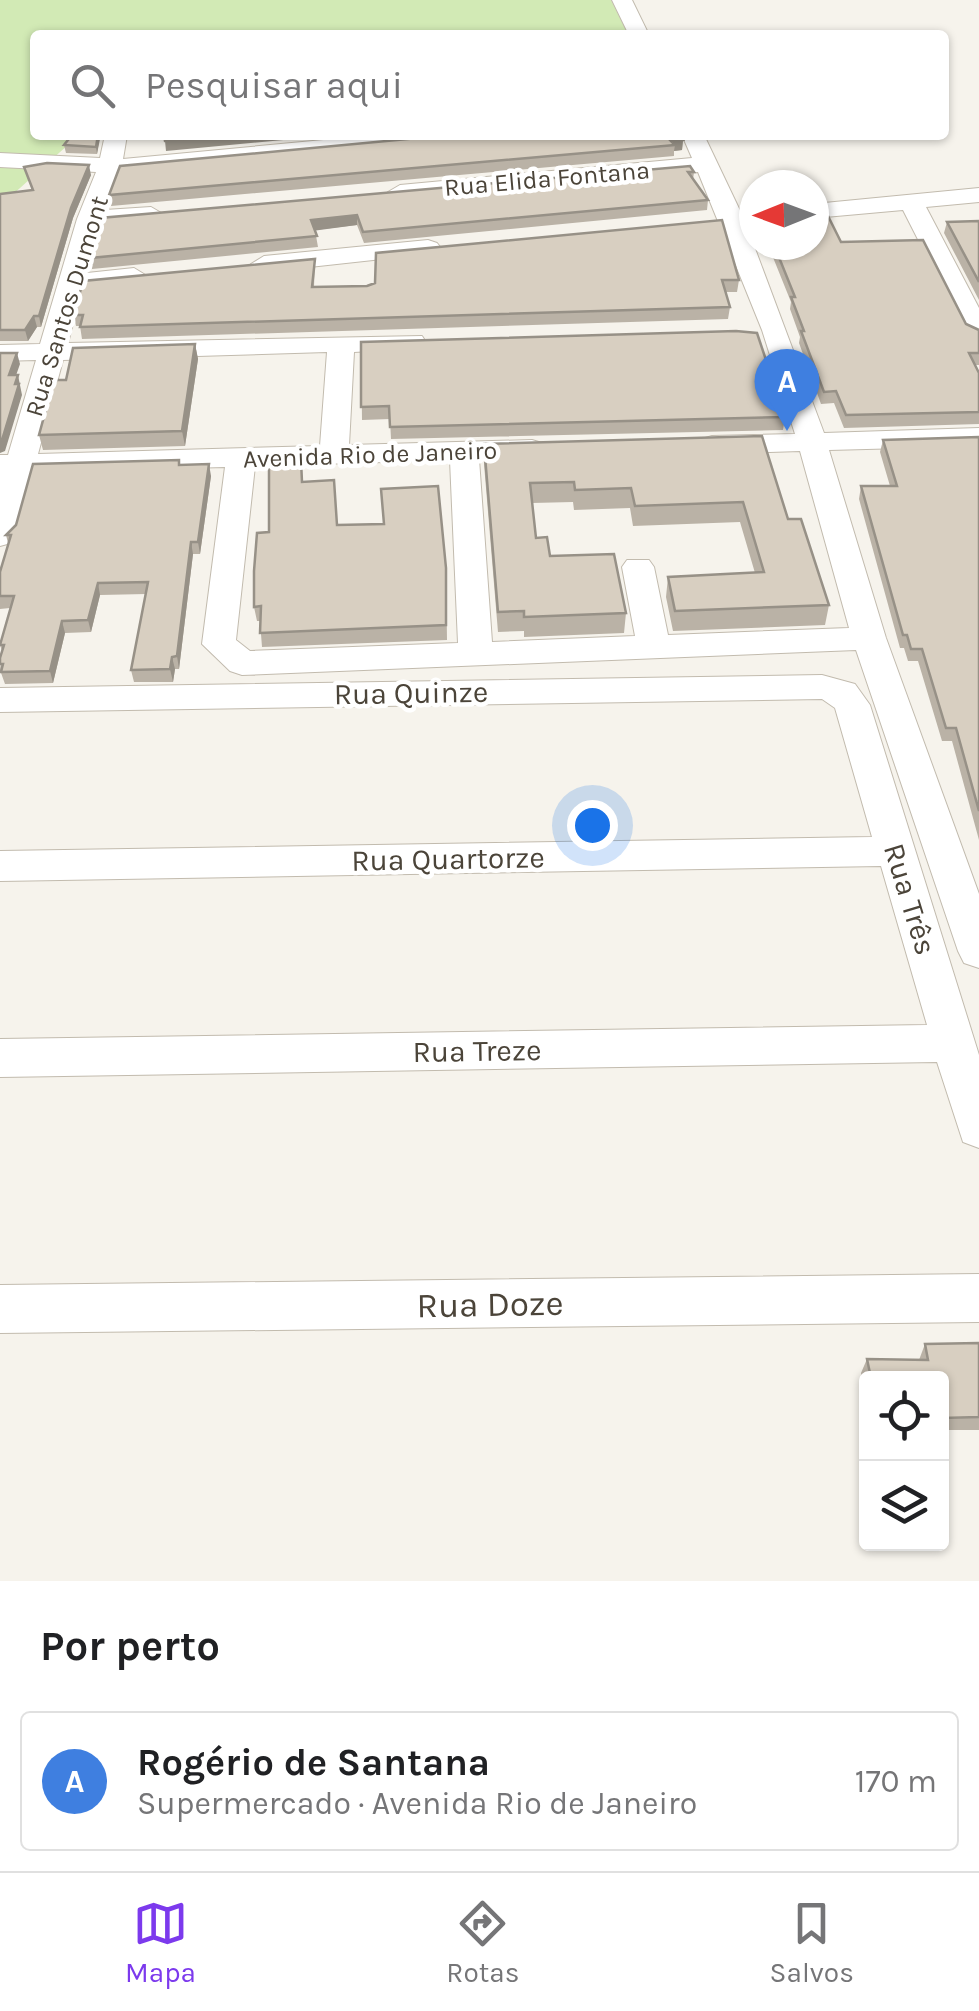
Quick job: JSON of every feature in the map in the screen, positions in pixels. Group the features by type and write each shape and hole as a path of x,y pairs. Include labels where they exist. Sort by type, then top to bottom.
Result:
{"street":[{"path":"622,0 637,30"},
{"name":"Rua Santos Dumont","path":"0,536 10,464 52,352 115,140"},
{"path":"0,160 80,162 110,167 395,140"},
{"path":"699,150 733,219 765,330 812,442 869,638 979,951"},
{"name":"Rua Elida Fontana","path":"368,194 699,150"},
{"path":"829,210 979,194"},
{"path":"911,202 979,334"},
{"path":"89,219 168,212"},
{"path":"246,266 460,245"},
{"path":"71,282 168,273"},
{"path":"0,354 440,341"},
{"path":"334,454 341,344"},
{"path":"677,446 979,437"},
{"name":"Avenida Rio de Janeiro","path":"10,464 561,448"},
{"path":"464,450 476,656"},
{"path":"242,458 220,644 242,663 869,638"},
{"path":"638,567 654,648"},
{"name":"Rua Quinze","path":"0,700 822,688"},
{"name":"Rua Três","path":"822,688 843,692 852,705 979,1128"},
{"name":"Rua Quartorze","path":"0,866 895,851"},
{"name":"Rua Treze","path":"0,1058 953,1044"},
{"name":"Rua Doze","path":"0,1309 979,1298"}],"green space":[{"path":"0,0 611,0 626,30 30,30 30,140 73,140 0,206"}],"building":[{"path":"68,140 97,140 96,147 64,145"},
{"path":"397,140 683,140 671,141 675,145 109,195 120,166"},
{"path":"47,163 89,165 71,208 39,316 34,316 25,330 0,330 0,194 33,190 24,167"},
{"path":"690,166 694,172 688,172 708,200 363,232 357,215 311,220 317,236 90,258 100,218"},
{"path":"829,218 841,242 923,240 966,324 979,330 979,353 969,353 979,373 979,412 846,415 836,391 824,392 801,331 791,297 795,297 780,260 829,260"},
{"path":"722,220 739,280 722,280 730,307 80,327 83,315 74,315 83,281 315,259 312,287 367,286 375,283 376,253"},
{"path":"979,221 979,282 947,222"},
{"path":"757,333 785,417 390,427 389,406 361,407 361,342"},
{"path":"195,344 182,431 39,435 54,380 66,380 73,348"},
{"path":"0,353 17,353 9,375 18,375 15,384 19,384 0,441"},
{"path":"762,436 788,519 801,519 829,605 675,611 668,577 764,572 743,502 635,506 631,488 575,490 574,482 530,483 536,538 547,537 550,556 614,554 626,613 524,617 524,611 498,612 484,444"},
{"path":"979,437 979,811 956,728 946,728 922,649 911,649 907,635 903,635 861,486 897,486 883,440"},
{"path":"179,460 179,465 209,464 198,542 191,542 177,656 172,657 170,669 131,670 148,582 98,583 88,620 62,621 50,671 1,672 4,645 0,645 14,596 0,596 0,572 11,535 6,535 16,525 33,464"},
{"path":"301,460 302,482 334,480 337,525 384,524 381,489 438,486 446,568 446,625 260,633 261,606 254,607 254,571 257,533 269,532 269,462"},
{"path":"979,1343 979,1417 949,1418 949,1371 870,1371 867,1359 928,1360 925,1344"}],"place":[{"name":"Rogério de Santana","path":"787,431"}]}
